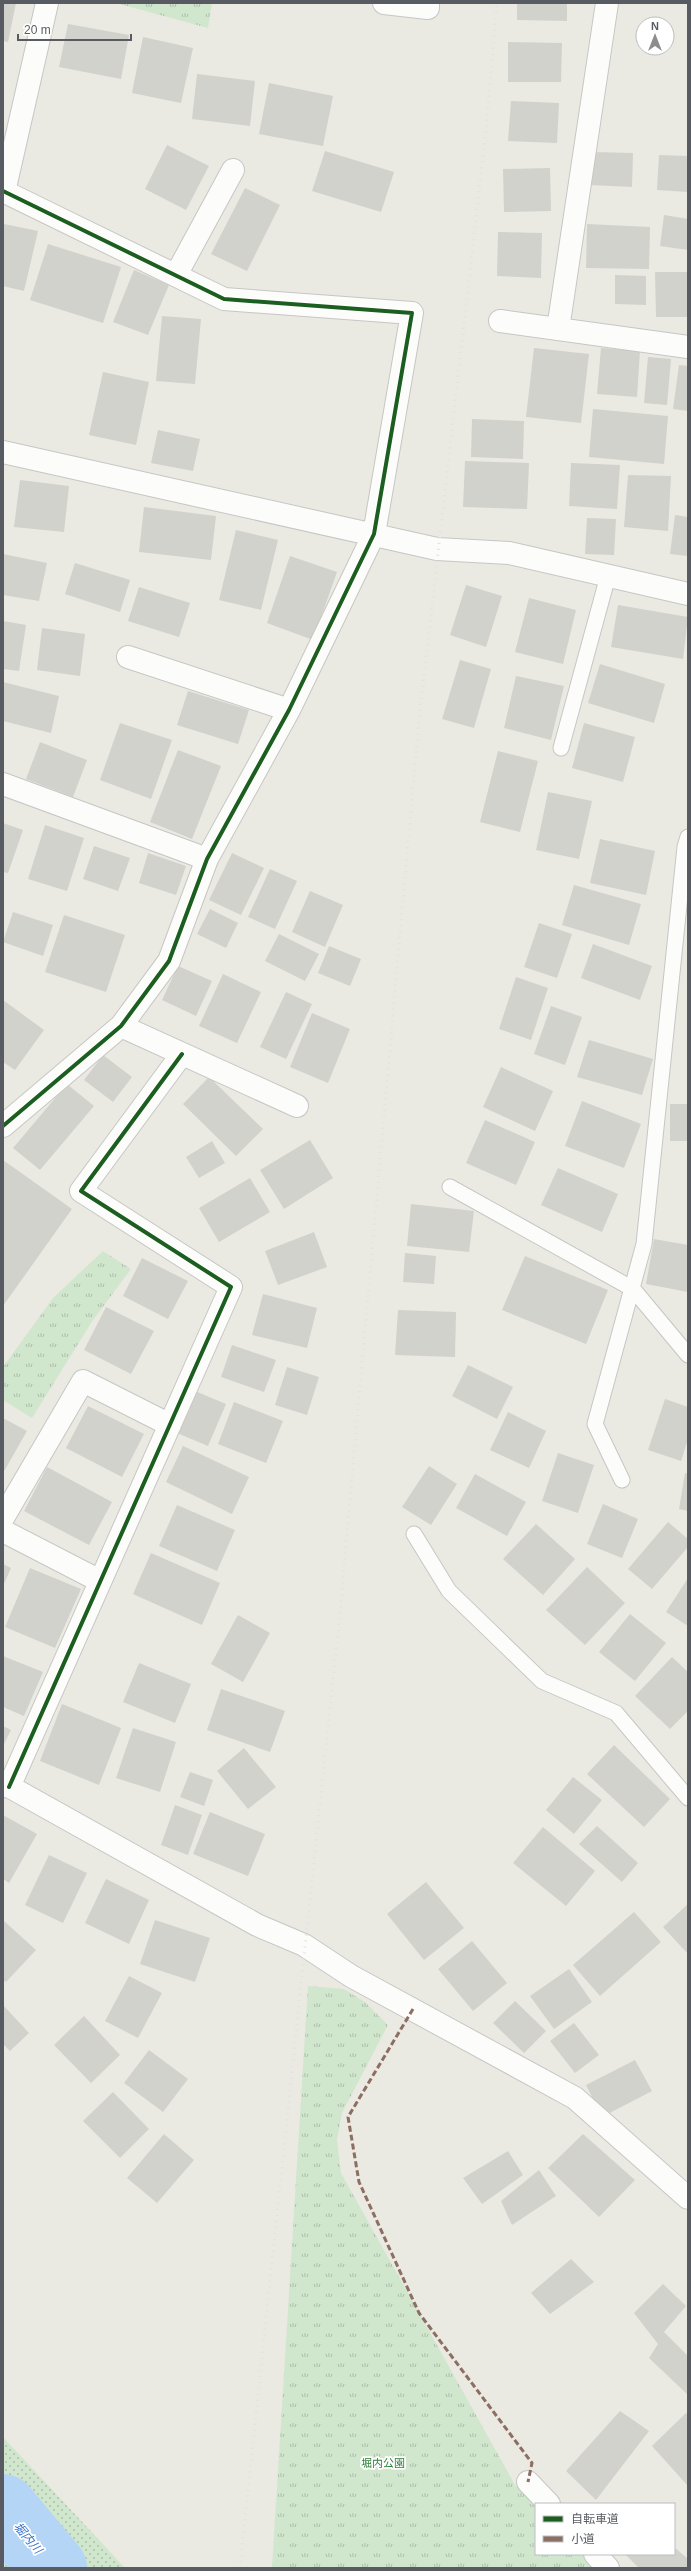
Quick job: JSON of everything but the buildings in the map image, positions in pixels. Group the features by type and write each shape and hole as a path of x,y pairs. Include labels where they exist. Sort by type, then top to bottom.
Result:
{"street":[{"path":"3,1126 122,1026 168,960 207,860 289,710 374,534 412,313 224,299 3,192 47,3"},
{"path":"384,3 428,8 428,3"},
{"path":"558,329 607,3"},
{"path":"176,275 233,170"},
{"path":"500,321 688,347"},
{"path":"3,452 437,549 509,553 688,594"},
{"path":"128,657 289,710"},
{"path":"3,784 207,860"},
{"path":"122,1026 297,1106"},
{"path":"182,1054 81,1191 230,1287 100,1581 6,1785 257,1925 304,1945 351,1976 575,2098 688,2198"},
{"path":"3,1518 83,1381 170,1425"},
{"path":"3,1531 100,1581"},
{"path":"528,2482 548,2503"},
{"path":"596,2555 608,2568"}],"lane":[{"path":"561,748 608,576"},
{"path":"622,1480 596,1424 633,1290 644,1244 685,847 688,837"},
{"path":"450,1186 633,1290 688,1354"},
{"path":"414,1534 449,1591 542,1681 616,1712 688,1798"}],"green space":[{"path":"116,3 212,3 208,28"},
{"path":"103,1251 131,1269 93,1320 32,1418 3,1400 3,1367 53,1298"},
{"name":"堀内公園","path":"308,1986 344,1989 366,2003 388,2025 342,2113 337,2140 341,2173 515,2485 535,2505 535,2555 583,2555 596,2568 272,2568"},
{"path":"3,2437 125,2568 3,2568"}],"waterway":[{"name":"堀内川","path":"3,2508 53,2568"}],"railway":[{"path":"240,2568 340,1613 419,720 486,129 497,3"}],"marked path":[{"path":"413,2009 348,2117 359,2182 419,2313 532,2463 528,2482"}],"cycle path":[{"path":"3,191 224,299 412,313 374,534 289,710 207,859 169,961 121,1026 3,1126"},
{"path":"9,1787 231,1287 81,1191 182,1054"}]}
